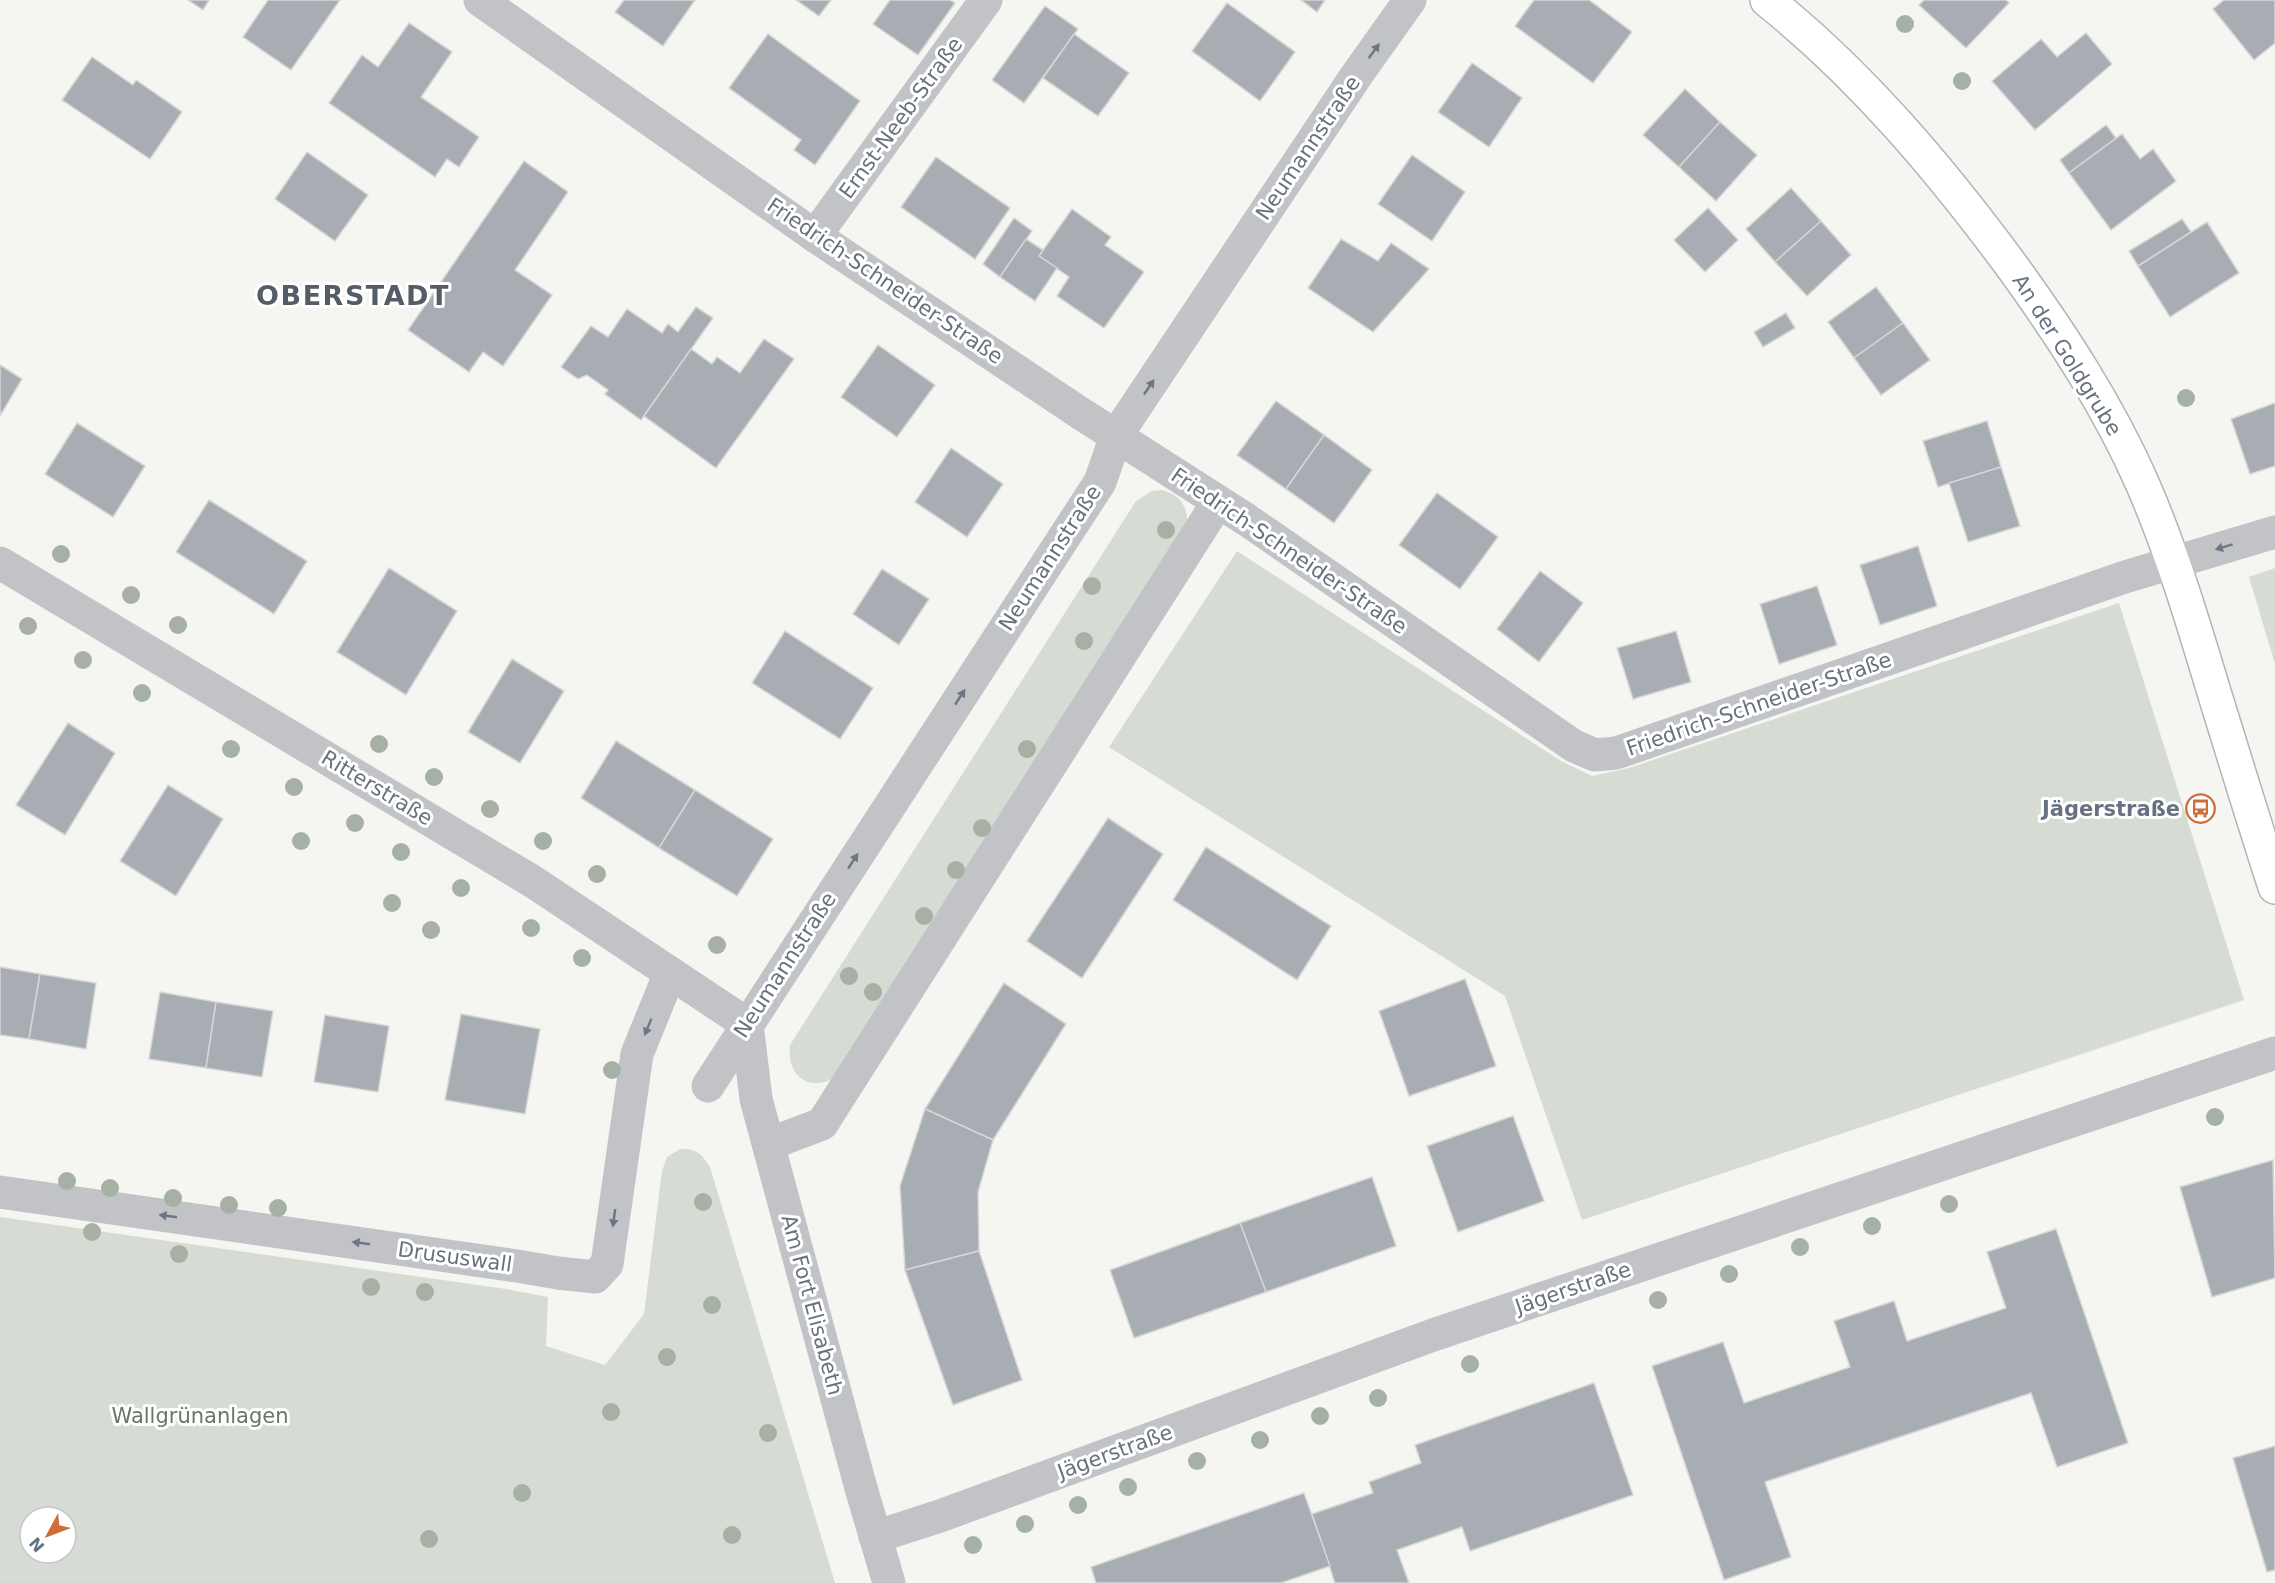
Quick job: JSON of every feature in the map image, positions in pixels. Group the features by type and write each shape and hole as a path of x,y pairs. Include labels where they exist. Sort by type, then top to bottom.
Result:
{"street":[{"name":"Friedrich-Schneider-Straße","path":"480,0 815,236 1218,502 1575,746 1596,755 1616,753 2174,562"},
{"name":"Ernst-Neeb-Straße","path":"815,236 986,0"},
{"name":"Neumannstraße","path":"708,1086 1100,482 1116,436 1356,76 1410,0"},
{"name":"An der Goldgrube","path":"1767,0 1791,19 1860,85 1931,162 1968,207 2038,303 2098,396 2142,483 2174,562 2275,887"},
{"path":"769,1144 822,1124 1079,724 1218,502"},
{"path":"2174,562 2275,532"},
{"name":"Ritterstraße","path":"0,563 532,881 747,1024"},
{"name":"Drususwall","path":"0,1192 517,1266 558,1274 595,1276 607,1264 637,1054 670,973"},
{"name":"Am Fort Elisabeth","path":"747,1024 756,1100 889,1583"},
{"name":"Jägerstraße","path":"875,1538 952,1512 1433,1335 2275,1053"}],"green space":[{"path":"1162,490 1174,495 1182,502 1187,524 837,1076 818,1083 802,1079 792,1065 790,1045 1136,501 1152,491"},
{"path":"1237,551 1561,761 1592,776 1629,768 2119,603 2244,1000 1582,1220 1505,996 1109,747"},
{"path":"2275,568 2275,664 2249,577"},
{"name":"Wallgrünanlagen","path":"680,1149 694,1151 701,1155 710,1167 835,1583 0,1583 0,1217 506,1289 548,1297 546,1346 605,1365 644,1314 662,1171 667,1157"}],"building":[{"path":"188,0 209,0 203,10"},
{"path":"268,0 340,0 291,70 243,37"},
{"path":"624,0 695,0 663,46 615,12"},
{"path":"796,0 831,0 819,16"},
{"path":"890,0 950,0 955,3 918,55 873,24"},
{"path":"1301,0 1325,0 1317,12"},
{"path":"1534,0 1589,0 1632,32 1593,83 1515,26"},
{"path":"1924,0 2006,0 2009,3 1966,48 1919,5"},
{"path":"2224,0 2275,0 2275,43 2254,60 2213,9"},
{"path":"1227,3 1295,52 1260,101 1192,51"},
{"path":"1045,6 1078,29 1024,103 992,80"},
{"path":"409,23 452,52 421,97 479,137 459,167 447,159 435,177 329,103 362,55 378,67"},
{"path":"2086,33 2112,64 2035,130 1992,81 2041,39 2057,57"},
{"path":"768,34 860,101 815,165 794,150 801,140 729,88"},
{"path":"1074,34 1129,73 1098,116 1043,78"},
{"path":"92,57 133,85 136,80 182,112 150,159 62,100"},
{"path":"1472,63 1522,98 1489,147 1438,112"},
{"path":"1685,89 1720,122 1679,167 1643,135"},
{"path":"1720,122 1757,155 1716,201 1679,167"},
{"path":"2106,125 2116,138 2069,173 2060,160"},
{"path":"2122,134 2140,159 2153,149 2176,181 2111,230 2069,173"},
{"path":"307,152 368,195 335,241 275,199"},
{"path":"1412,155 1465,192 1432,241 1378,204"},
{"path":"936,157 1010,208 975,259 901,207"},
{"path":"524,161 568,192 515,270 552,295 503,366 483,352 469,372 408,330"},
{"path":"1791,188 1821,221 1775,262 1746,229"},
{"path":"1708,208 1738,240 1705,272 1674,240"},
{"path":"1072,209 1111,237 1105,245 1144,272 1104,328 1057,296 1069,277 1039,256"},
{"path":"1014,218 1032,231 1000,277 983,264"},
{"path":"2182,219 2191,232 2138,266 2129,251"},
{"path":"1821,221 1851,255 1807,296 1775,262"},
{"path":"2207,222 2239,273 2170,317 2138,266"},
{"path":"1026,239 1043,250 1039,256 1057,268 1035,301 1000,277"},
{"path":"1341,239 1378,261 1391,243 1429,269 1373,332 1308,288"},
{"path":"1876,287 1903,323 1854,358 1828,322"},
{"path":"696,307 713,318 641,420 605,394 608,390 587,375 578,379 561,367 591,326 608,337 627,309 662,333 668,324 678,332"},
{"path":"1786,313 1795,328 1763,347 1754,332"},
{"path":"1903,323 1930,360 1881,395 1854,358"},
{"path":"764,339 794,359 716,468 644,416 691,349 712,364 717,357 740,373"},
{"path":"878,345 935,385 897,437 841,397"},
{"path":"0,365 22,379 0,416"},
{"path":"1276,401 1324,435 1286,489 1237,455"},
{"path":"2275,403 2275,466 2250,474 2231,419"},
{"path":"1987,421 2001,467 1938,487 1923,441"},
{"path":"77,423 145,466 113,517 45,474"},
{"path":"1324,435 1372,470 1334,523 1286,489"},
{"path":"951,448 1003,484 967,537 915,502"},
{"path":"2001,467 2020,526 1968,542 1949,483"},
{"path":"1437,493 1498,537 1460,589 1399,545"},
{"path":"209,500 307,561 274,614 176,552"},
{"path":"1918,546 1937,606 1880,625 1860,565"},
{"path":"389,568 457,611 406,695 337,652"},
{"path":"882,569 929,599 899,645 853,614"},
{"path":"1540,571 1583,603 1539,662 1497,629"},
{"path":"1817,586 1837,645 1779,664 1760,604"},
{"path":"785,631 873,688 840,739 752,683"},
{"path":"1676,631 1691,682 1633,699 1617,648"},
{"path":"512,659 564,691 520,763 468,732"},
{"path":"68,723 115,753 65,835 16,805"},
{"path":"616,741 695,790 659,848 581,798"},
{"path":"168,785 223,819 176,896 120,861"},
{"path":"695,790 773,839 737,896 659,848"},
{"path":"1108,818 1163,854 1082,978 1027,941"},
{"path":"1206,847 1331,926 1297,980 1173,900"},
{"path":"0,967 40,974 29,1039 0,1035"},
{"path":"40,974 96,983 86,1049 29,1039"},
{"path":"1465,979 1496,1066 1409,1096 1379,1011"},
{"path":"1004,983 1066,1024 993,1140 925,1109"},
{"path":"160,992 216,1002 206,1068 149,1059"},
{"path":"216,1002 273,1011 262,1077 206,1068"},
{"path":"461,1014 540,1029 525,1114 445,1100"},
{"path":"325,1015 389,1026 378,1092 314,1082"},
{"path":"925,1109 993,1140 978,1192 979,1251 905,1270 900,1186"},
{"path":"1513,1116 1544,1201 1458,1232 1427,1146"},
{"path":"2273,1160 2275,1278 2212,1297 2180,1187"},
{"path":"1372,1177 1396,1246 1266,1292 1240,1223"},
{"path":"1240,1223 1266,1292 1134,1338 1110,1270"},
{"path":"2056,1229 2128,1443 2057,1467 2031,1393 1765,1482 1791,1557 1724,1580 1652,1366 1723,1342 1744,1403 1850,1367 1834,1321 1894,1301 1907,1341 2006,1308 1987,1252"},
{"path":"979,1251 1022,1380 953,1405 905,1270"},
{"path":"1594,1383 1633,1495 1470,1551 1462,1527 1397,1550 1409,1583 1335,1583 1312,1514 1373,1493 1369,1482 1421,1463 1415,1445"},
{"path":"2275,1446 2275,1570 2267,1572 2233,1458"},
{"path":"1304,1493 1330,1566 1281,1583 1096,1583 1091,1567"}],"place":[{"name":"Jägerstraße","path":"2201,809"}],"district":[{"name":"OBERSTADT","path":"353,296"}]}
